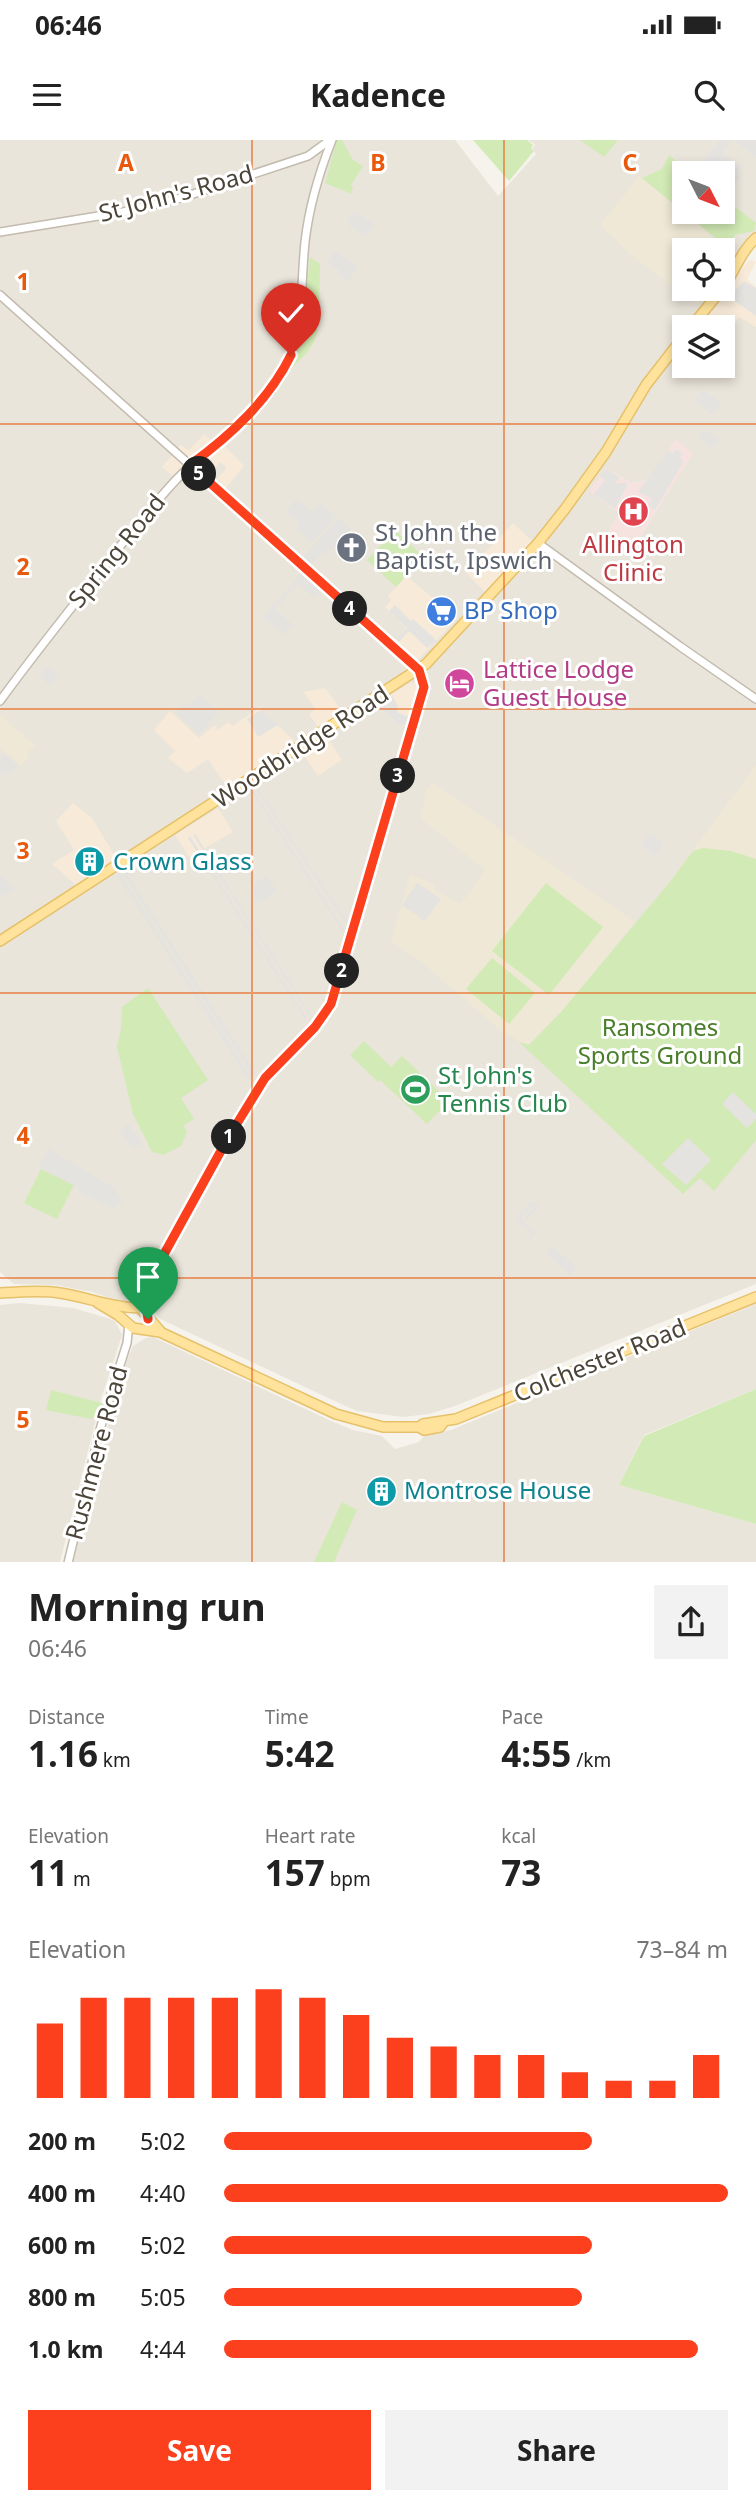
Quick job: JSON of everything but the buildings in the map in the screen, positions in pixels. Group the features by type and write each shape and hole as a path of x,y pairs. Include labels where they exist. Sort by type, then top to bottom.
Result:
{"main road":[{"path":"735,271 746,247 756,238"},
{"path":"701,315 712,301"},
{"name":"Woodbridge Road","path":"0,941 419,670 538,542 590,475 646,385 672,351"},
{"name":"Colchester Road","path":"0,1293 61,1293 98,1303 336,1414 383,1427 419,1427 439,1421 443,1423 756,1297"},
{"name":"Colchester Road","path":"98,1303 137,1319"}],"street":[{"name":"St John's Road","path":"0,232 141,208 181,198 309,156 331,140"},
{"name":"Spring Road","path":"0,701 106,564 190,465 265,397 281,376 291,355 299,326 311,201 331,140"},
{"path":"309,156 322,165"},
{"path":"0,295 419,670"},
{"path":"538,542 756,699"},
{"name":"Rushmere Road","path":"68,1562 101,1426 127,1343 146,1294 181,1224 259,1087 281,1060 315,1027 331,1004 424,687 419,670"}],"shaded area":[{"path":"0,140 455,140 498,196 536,154 532,149 535,145 528,140 756,140 756,235 735,266 735,238 672,238 672,301 708,301 702,309 710,315 672,315 672,378 735,378 735,322 739,316 756,327 756,1284 455,1406 429,1414 403,1417 357,1411 341,1404 158,1318 152,1303 138,1296 122,1302 92,1292 55,1285 14,1284 0,1272","holes":["214,443 237,476 221,462 182,475 162,467 181,445 188,451","692,453 631,552 605,536 620,514 606,468 631,483 649,480"]},
{"path":"720,140 732,140 722,153 732,161 704,161"},
{"path":"734,140 756,140 756,157"},
{"path":"735,163 741,168 736,174 740,177 735,183"},
{"path":"639,176 672,203 672,224 698,224 711,237 672,238 672,286 631,255 601,224"},
{"path":"354,211 375,224 366,237 350,227 351,224 347,221"},
{"path":"334,251 358,266 348,282 338,275 340,271 327,263"},
{"path":"750,259 756,262 747,279 756,287 756,327 739,317 735,323 735,315 708,313 717,301 735,301 735,278"},
{"path":"744,281 756,288 756,316 735,301 736,290"},
{"path":"702,389 722,403 713,415 694,401"},
{"path":"705,429 719,439 712,448 698,438"},
{"path":"204,434 214,442 218,439 244,466 226,488 217,479 227,467 221,462 195,487 182,475 177,480 162,467 181,445 188,451"},
{"path":"675,439 693,453 631,552 605,536 620,514 589,491 606,468 631,483 649,480"},
{"path":"676,449 682,453 680,458 684,461 655,510 648,505 652,498 638,492 668,450 673,453"},
{"path":"606,469 620,477 615,484 626,482 627,486 615,509 594,494 605,480 600,477"},
{"path":"297,499 312,512 320,503 336,517 312,543 296,529 300,525 286,511"},
{"path":"338,518 351,529 326,555 323,552 311,565 303,558"},
{"path":"513,523 534,543 488,595 466,573"},
{"path":"302,573 322,590 315,598 298,583 275,609 293,625 284,635 263,617"},
{"path":"406,576 458,618 417,661 394,642 406,628 385,607 391,600 388,596"},
{"path":"395,605 437,641 427,648 409,631 399,642 396,639 407,628 389,611"},
{"path":"48,666 59,676 50,686 39,675"},
{"path":"416,682 419,690 407,726 397,723 375,705 410,683"},
{"path":"325,688 347,717 324,732 342,760 318,776 299,749 322,733 309,714 316,709 303,692"},
{"path":"200,694 219,712 199,734 176,712 183,704 188,707"},
{"path":"392,696 398,706 397,712 409,717 406,726 397,723 377,706"},
{"path":"259,708 298,744 229,790 208,759 187,773 168,758 175,751 154,730 170,711 199,738 215,725 218,730 228,722 232,726"},
{"path":"261,710 278,725 258,737 247,719"},
{"path":"0,715 35,745 21,766 0,748"},
{"path":"4,753 18,765 9,775 5,772 0,776 0,758"},
{"path":"756,765 756,980 662,892"},
{"path":"255,783 349,924 347,925 253,784"},
{"path":"433,783 635,922 562,1011 529,1045 500,1030 422,962 391,942 410,875 435,884 433,889 460,904 485,869 421,819 426,791"},
{"path":"250,785 346,932 344,934 248,786"},
{"path":"73,803 92,818 117,859 77,886 52,864 74,850 56,821"},
{"path":"218,808 233,832 189,857 175,835"},
{"path":"650,833 664,843 655,856 641,846"},
{"path":"195,834 312,1016 310,1017 193,835"},
{"path":"190,836 307,1018 305,1020 188,838"},
{"path":"124,869 256,1074 253,1076 121,871"},
{"path":"119,872 251,1077 248,1079 116,874"},
{"path":"0,874 16,889 0,897"},
{"path":"267,876 277,891 258,904 251,892 255,889 252,885"},
{"path":"417,883 441,899 425,921 402,905"},
{"path":"733,1092 756,1114 756,1119 747,1128 722,1104"},
{"path":"129,1124 142,1142 132,1148 119,1130"},
{"path":"688,1138 711,1160 686,1185 662,1164"},
{"path":"49,1149 111,1186 123,1201 113,1208 78,1192 80,1188 38,1167"},
{"path":"531,1201 539,1207 527,1220 525,1218 533,1205 521,1219 536,1233 530,1239 532,1234 515,1219"},
{"path":"552,1246 577,1267 570,1275 546,1254"},
{"path":"20,1303 73,1308 115,1321 122,1335 101,1399 60,1562 0,1562 0,1305"},
{"path":"756,1304 756,1389 644,1435 619,1485 756,1524 756,1562 73,1562 128,1358 133,1346 146,1338 153,1337 331,1421 353,1430 382,1436 395,1449 419,1442 425,1435 451,1430"}],"green space":[{"path":"337,140 342,140 353,160 363,166 351,185 352,194 325,183"},
{"path":"473,140 527,140 533,145 531,149 534,151 509,181"},
{"path":"580,140 618,140 604,157"},
{"path":"669,155 676,161 672,161 672,202 642,178 662,169"},
{"path":"735,207 756,223 754,231 735,235 733,238 716,238 698,224 735,224"},
{"path":"310,257 320,264 319,313 322,315 314,327 318,330 309,350 284,374 302,336"},
{"path":"395,530 424,557 396,587 367,560"},
{"name":"Ransomes Sports Ground","path":"703,848 731,851 756,859 756,1140 714,1191 700,1178 683,1194 519,1042 529,1045 562,1011 693,851"},
{"path":"546,883 603,927 549,995 492,951"},
{"path":"492,958 535,993 509,1024 466,989"},
{"path":"148,988 208,1080 181,1098 194,1119 183,1126 187,1132 181,1146 164,1155 152,1152 133,1114 117,1047 122,1007"},
{"name":"St John's Tennis Club","path":"364,1041 391,1067 402,1056 449,1101 427,1124 350,1055"},
{"path":"41,1169 74,1185 57,1219 24,1203"},
{"path":"756,1389 756,1524 619,1485 644,1436"},
{"path":"51,1390 102,1403 99,1414 91,1419 46,1410"},
{"path":"342,1502 357,1510 334,1562 314,1562"}],"place":[{"name":"Allington Clinic","path":"633,511"},
{"name":"St John the Baptist, Ipswich","path":"352,547"},
{"name":"BP Shop","path":"441,611"},
{"name":"Lattice Lodge Guest House","path":"460,684"},
{"name":"Crown Glass","path":"90,862"},
{"name":"St John's Tennis Club","path":"415,1090"},
{"name":"Montrose House","path":"381,1491"}],"route":[{"path":"148,1319 145,1312 146,1294 163,1256 228,1138 265,1078 315,1027 331,1004 425,683 419,670 190,465 271,391 291,355"}]}
